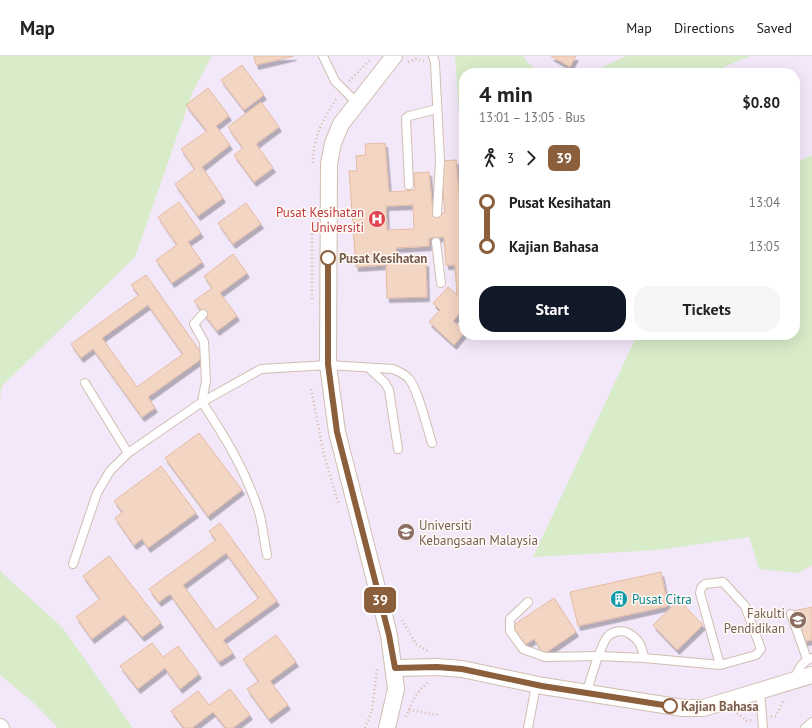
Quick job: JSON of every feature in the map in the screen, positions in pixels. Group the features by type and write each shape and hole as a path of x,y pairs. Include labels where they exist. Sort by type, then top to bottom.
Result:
{"street":[{"path":"387,728 396,689 395,668 389,635 337,432 328,364 329,164 334,143 342,124 357,104 400,59"},
{"path":"395,668 437,667 462,669 586,694 683,708 703,708 812,675"}],"lane":[{"path":"323,56 336,81 357,104"},
{"path":"433,56 435,63 440,161 437,213"},
{"path":"409,185 406,118 437,110"},
{"path":"436,242 441,283"},
{"path":"203,314 194,324 204,342 206,381 202,402 232,449 244,472 259,513 267,555"},
{"path":"73,564 97,493 110,471 128,453 202,402 261,369 328,364 393,369 402,372 414,387 432,443"},
{"path":"369,368 385,383 389,390 398,449"},
{"path":"85,383 128,453"},
{"path":"528,602 510,619 510,631 523,649 545,658 599,656 644,658 720,665 756,655 761,649 745,606 723,582 705,584 701,588 700,593 720,665"},
{"path":"791,614 809,659 801,665 793,681"},
{"path":"586,694 599,656 608,636 614,632 626,632 635,637 641,645 644,658"},
{"path":"528,728 536,685"},
{"path":"760,691 763,728"},
{"path":"805,728 812,722"}],"path":[{"path":"400,59 416,59 424,61 428,56"},
{"path":"311,389 324,455 340,511"},
{"path":"400,618 409,635 416,644 428,652 433,653"},
{"path":"372,710 377,663"},
{"path":"409,710 439,715"}],"shaded area":[{"name":"Universiti Kebangsaan Malaysia","path":"0,56 812,56 812,728 0,728"}],"green space":[{"path":"0,56 212,56 193,91 135,257 2,386 0,399"},
{"path":"455,56 523,56 534,68 459,68 459,113"},
{"path":"626,56 751,56 721,68 601,68"},
{"path":"812,155 812,565 799,573 759,569 749,537 658,550 533,557 635,340 800,340 800,161"},
{"path":"0,569 1,572 63,628 133,728 58,728 34,703 0,675"}],"building":[{"path":"254,56 294,56 256,65"},
{"path":"551,56 576,56 570,67"},
{"path":"242,65 264,95 244,110 221,80"},
{"path":"208,88 229,116 216,126 230,145 202,167 223,198 198,216 175,184 195,169 181,149 207,131 186,105"},
{"path":"261,102 279,127 256,144 273,168 254,182 234,155 243,148 228,127"},
{"path":"385,143 389,192 415,190 414,173 429,172 433,214 445,213 440,161 456,160 459,194 459,314 453,321 459,326 459,339 454,345 429,322 440,310 433,303 448,287 457,295 455,265 446,265 444,237 429,238 429,246 396,248 396,256 383,257 384,265 356,267 349,171 357,171 356,156 366,155 365,144","holes":["413,205 414,229 387,230 386,206"]},
{"path":"179,202 201,233 188,242 202,262 172,283 156,260 177,245 158,217"},
{"path":"246,203 261,224 233,244 218,223"},
{"path":"233,254 247,273 220,293 237,316 217,331 194,301 212,288 204,276"},
{"path":"426,262 427,297 387,298 386,263"},
{"path":"146,275 204,357 148,397 155,408 142,417 93,349 81,358 71,344 139,295 131,285","holes":["148,305 183,354 137,387 102,338"]},
{"path":"199,433 242,490 208,516 165,458"},
{"path":"161,466 196,513 148,548 142,539 134,545 115,518 123,512 114,501"},
{"path":"220,523 277,601 223,640 233,653 219,662 170,594 159,602 149,589 216,540 209,531","holes":["226,553 259,598 216,630 183,585"]},
{"path":"109,556 161,623 142,637 124,615 92,639 76,617 100,599 83,576"},
{"name":"Pusat Citra","path":"661,572 668,606 578,626 570,592"},
{"path":"554,598 576,632 544,654 534,639 525,645 512,626"},
{"name":"Pusat Citra","path":"679,600 703,625 677,650 653,625"},
{"path":"812,607 812,640 801,642 794,611"},
{"path":"276,635 296,662 270,681 288,705 269,719 247,689 259,681 243,659"},
{"path":"152,643 163,657 178,646 199,674 180,689 165,668 138,689 120,666"},
{"path":"230,689 250,715 233,728 226,728 213,712 192,728 184,728 171,711 198,691 209,705"}],"bus line":[{"name":"39","path":"328,258 327,350 337,432 389,635 395,668 437,667 462,669 542,686 670,706"}],"place":[{"name":"Pusat Kesihatan Universiti","path":"377,219"},
{"name":"Pusat Kesihatan","path":"328,258"},
{"name":"Universiti Kebangsaan Malaysia","path":"406,532"},
{"name":"Pusat Citra","path":"619,599"},
{"name":"Fakulti Pendidikan","path":"798,620"},
{"name":"Kajian Bahasa","path":"670,706"}]}
